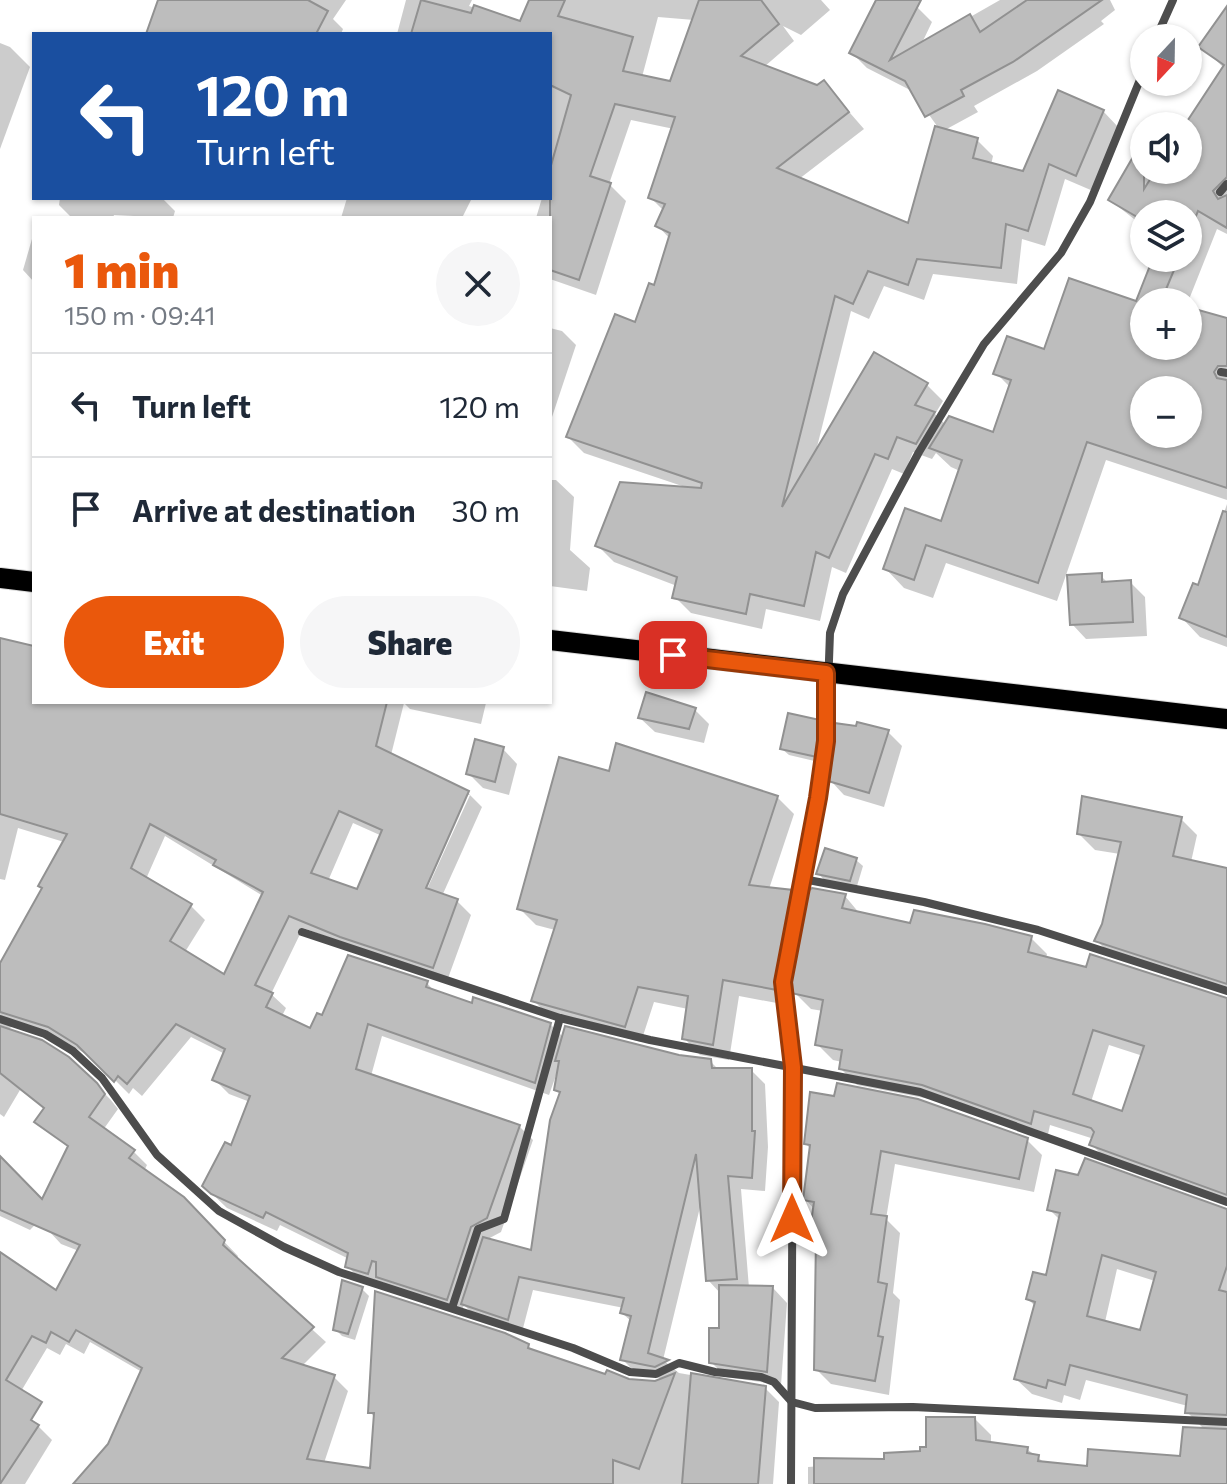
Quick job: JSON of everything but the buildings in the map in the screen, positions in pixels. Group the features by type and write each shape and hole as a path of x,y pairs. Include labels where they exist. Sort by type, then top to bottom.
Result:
{"main road":[{"path":"0,578 32,582"},
{"path":"552,640 1227,719"}],"street":[{"path":"1162,24 1173,0"},
{"path":"791,1484 793,1067 783,982 826,741 826,673 830,633 843,594 877,526 984,344 1061,253 1110,161 1134,96"},
{"path":"1220,192 1227,184"},
{"path":"803,879 924,902 1038,930 1227,991"},
{"path":"302,932 560,1018 650,1040 920,1092 1227,1202"},
{"path":"452,1308 478,1229 504,1219 560,1018"},
{"path":"0,1019 45,1034 73,1051 102,1078 157,1155 219,1211 339,1272 452,1308 630,1372 656,1374 679,1363 715,1372 761,1377 774,1382 792,1402 815,1408 928,1407 1227,1422"}],"route":[{"path":"673,655 826,673 826,741 813,836 791,931 783,982 793,1067 792,1219"}]}
